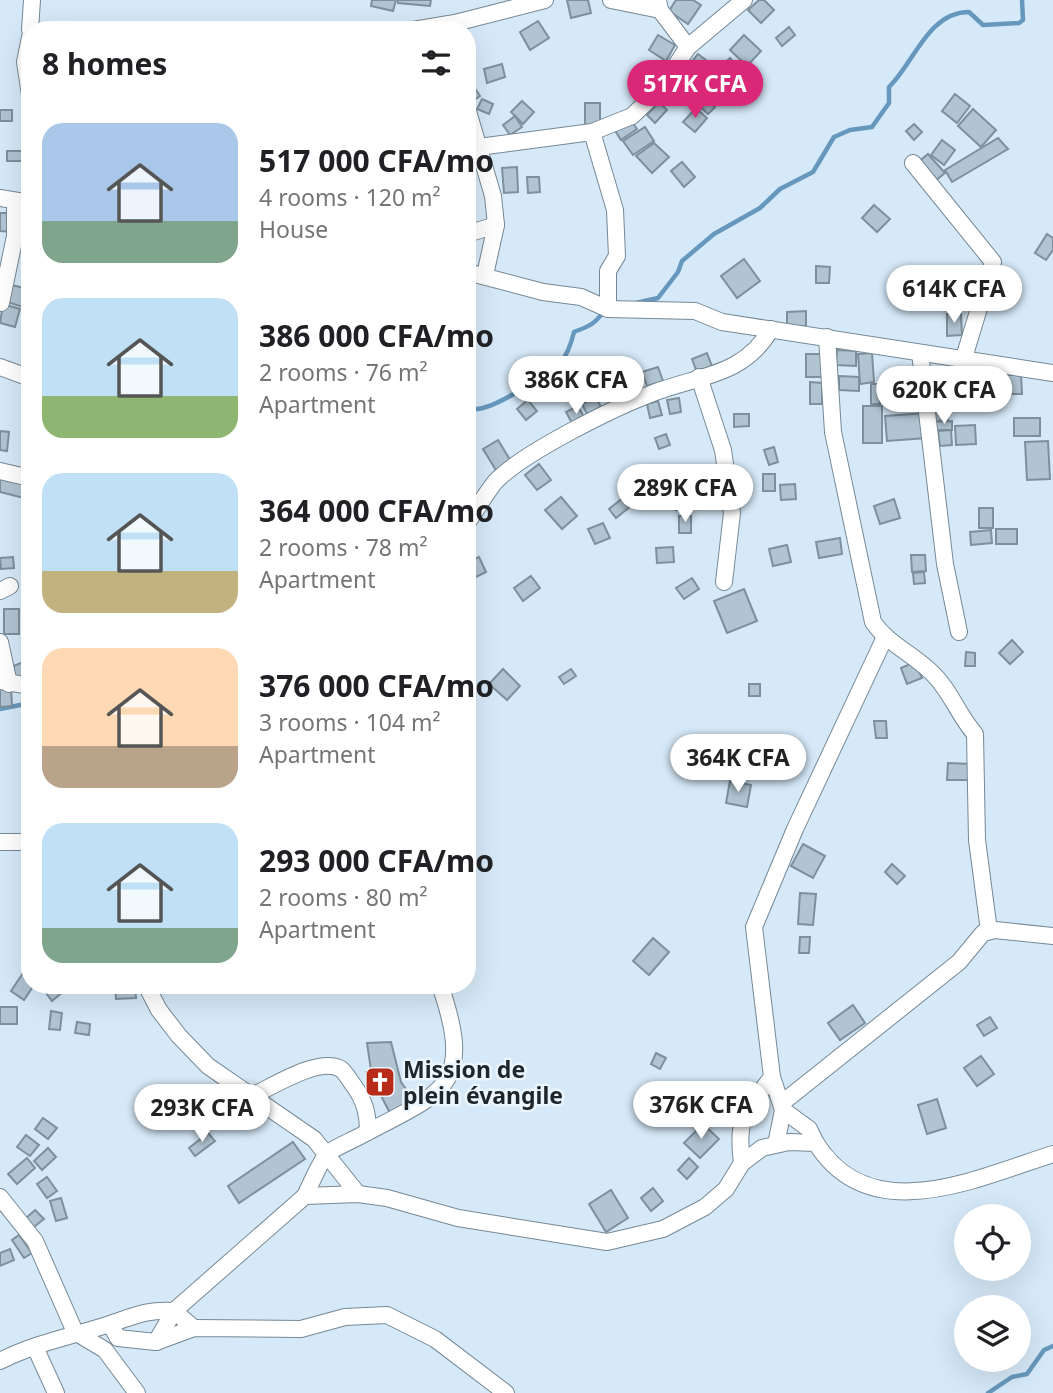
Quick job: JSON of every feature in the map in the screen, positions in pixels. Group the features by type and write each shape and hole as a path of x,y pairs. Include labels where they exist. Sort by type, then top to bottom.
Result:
{"street":[{"path":"31,21 32,0"},
{"path":"472,21 545,0"},
{"path":"611,0 659,5 688,47"},
{"path":"480,147 592,132 632,116 648,103 688,47 744,0"},
{"path":"592,132 615,210 617,256 608,271 608,309"},
{"path":"476,135 493,196 496,225 485,275"},
{"path":"913,163 993,261 963,361"},
{"path":"1,303 3,269 15,236 15,201"},
{"path":"476,231 496,225"},
{"path":"476,273 543,292 581,297 608,309 695,311 722,322 1053,373"},
{"path":"476,512 495,480 531,455 651,394 745,361 761,346 771,329"},
{"path":"827,337 833,432 873,622 885,637 932,672 947,690 960,718 975,734 977,839 989,930"},
{"path":"920,353 946,564 959,632"},
{"path":"0,367 21,375"},
{"path":"699,377 723,450 732,513 724,582"},
{"path":"0,471 21,476"},
{"path":"885,637 794,829 754,927 772,1077 783,1106 809,1129 836,1170 848,1179 876,1189 901,1193 981,1178 1053,1154"},
{"path":"0,642 5,682"},
{"path":"0,842 21,842"},
{"path":"776,1144 783,1106 958,962 978,936 989,930 1053,936"},
{"path":"151,994 179,1036 208,1066 314,1139 358,1194"},
{"path":"156,1342 174,1311 305,1196 326,1154 432,1098 448,1080 453,1061 452,1021 443,994"},
{"path":"250,1097 313,1068 328,1064 343,1070 358,1091 369,1115 368,1132"},
{"path":"743,1163 738,1140 740,1126 772,1077"},
{"path":"305,1196 358,1194 387,1198 494,1226 546,1230 607,1241 642,1236 688,1216 718,1197 743,1163 762,1149 776,1144 816,1143"},
{"path":"0,1197 35,1241 75,1332 105,1350 137,1393"},
{"path":"0,1362 75,1332 151,1310 174,1311 194,1328"},
{"path":"110,1324 118,1338 156,1342 194,1328 301,1329 345,1317 387,1315 435,1339 506,1393"},
{"path":"35,1347 56,1393"}],"building":[{"path":"372,0 396,0 393,11 371,6"},
{"path":"398,0 431,0 430,6 398,3"},
{"path":"567,0 588,0 591,13 571,18"},
{"path":"676,0 693,0 701,5 688,24 669,11"},
{"path":"759,0 764,0 774,10 761,23 748,10"},
{"path":"538,21 549,38 530,50 520,32"},
{"path":"789,27 795,35 782,46 776,38"},
{"path":"658,35 675,45 666,61 649,50"},
{"path":"744,35 761,51 747,66 730,50"},
{"path":"698,54 715,67 699,87 682,74"},
{"path":"730,58 742,71 729,84 717,71"},
{"path":"502,64 505,77 487,83 484,69"},
{"path":"717,77 730,89 715,104 702,92"},
{"path":"955,94 970,106 957,123 942,111"},
{"path":"703,96 715,107 708,114 696,103"},
{"path":"482,99 493,104 489,114 477,109"},
{"path":"522,101 534,112 523,124 511,112"},
{"path":"659,102 667,110 655,123 647,115"},
{"path":"585,103 600,103 600,125 585,125"},
{"path":"696,108 707,118 695,132 683,122"},
{"path":"973,109 996,130 981,147 958,126"},
{"path":"0,110 12,110 12,121 0,121"},
{"path":"515,116 522,127 510,135 503,125"},
{"path":"630,119 637,129 621,140 614,129"},
{"path":"914,124 922,132 914,140 906,131"},
{"path":"645,127 654,141 633,155 623,141"},
{"path":"998,138 1008,149 952,182 945,170"},
{"path":"942,140 955,150 944,165 931,155"},
{"path":"654,143 669,157 652,173 636,156"},
{"path":"7,151 21,151 21,161 7,161"},
{"path":"928,154 945,173 934,182 917,163"},
{"path":"682,162 695,177 684,187 671,171"},
{"path":"517,167 518,192 504,193 502,168"},
{"path":"527,177 539,177 540,192 528,193"},
{"path":"874,205 890,219 877,232 862,218"},
{"path":"0,213 12,213 12,232 0,231"},
{"path":"1047,234 1053,238 1053,250 1046,260 1035,253"},
{"path":"744,259 760,281 737,298 721,276"},
{"path":"816,266 830,267 829,283 816,283"},
{"path":"7,284 21,287 21,306 4,301"},
{"path":"3,304 20,309 15,327 0,323"},
{"path":"806,311 806,326 787,327 787,312"},
{"path":"947,314 961,314 962,335 947,336"},
{"path":"837,350 856,351 856,366 836,365"},
{"path":"707,353 713,369 698,375 692,359"},
{"path":"872,353 874,382 860,384 858,354"},
{"path":"806,354 824,354 824,377 806,377"},
{"path":"658,367 663,381 647,386 642,372"},
{"path":"908,368 920,368 920,386 908,386"},
{"path":"633,372 641,385 628,393 620,380"},
{"path":"1006,375 1021,375 1022,394 1007,394"},
{"path":"839,376 859,377 859,391 839,390"},
{"path":"619,381 626,394 616,399 609,386"},
{"path":"810,382 822,383 822,404 810,404"},
{"path":"871,384 880,384 880,404 871,404"},
{"path":"596,397 601,407 587,414 582,404"},
{"path":"679,398 681,412 670,414 667,400"},
{"path":"528,400 537,411 526,420 517,409"},
{"path":"658,401 662,415 650,418 647,404"},
{"path":"947,405 948,420 935,421 934,406"},
{"path":"578,406 585,419 573,425 566,412"},
{"path":"863,406 882,406 882,443 863,443"},
{"path":"926,413 927,438 887,441 885,416"},
{"path":"734,414 749,414 749,426 734,427"},
{"path":"1014,418 1040,418 1040,436 1014,436"},
{"path":"952,421 952,430 936,430 935,422"},
{"path":"975,425 976,444 956,445 955,426"},
{"path":"951,430 952,445 940,446 938,431"},
{"path":"0,431 9,432 7,451 0,450"},
{"path":"666,434 670,445 659,449 655,438"},
{"path":"498,440 512,463 497,472 483,449"},
{"path":"1048,441 1050,479 1027,480 1025,442"},
{"path":"774,447 778,462 769,465 764,450"},
{"path":"539,464 551,480 537,490 525,475"},
{"path":"763,474 775,474 775,491 763,491"},
{"path":"0,477 21,481 21,497 0,492"},
{"path":"795,484 796,499 781,500 780,485"},
{"path":"629,493 637,501 616,518 609,509"},
{"path":"686,493 688,508 676,510 674,495"},
{"path":"561,497 577,516 562,529 545,510"},
{"path":"894,499 900,518 880,524 874,506"},
{"path":"979,508 993,508 993,528 979,528"},
{"path":"679,516 691,516 691,533 679,533"},
{"path":"603,523 610,538 595,544 588,529"},
{"path":"996,529 1017,529 1017,544 996,544"},
{"path":"991,530 992,543 971,545 970,532"},
{"path":"840,538 842,554 819,558 816,542"},
{"path":"787,545 791,562 773,566 769,549"},
{"path":"673,547 674,562 657,563 656,548"},
{"path":"911,555 925,555 926,571 912,572"},
{"path":"13,557 14,568 1,569 0,558"},
{"path":"479,557 486,572 476,577 476,559"},
{"path":"924,572 925,583 914,584 913,573"},
{"path":"531,576 540,588 523,601 514,588"},
{"path":"692,578 699,589 684,599 676,588"},
{"path":"744,589 757,621 727,633 714,601"},
{"path":"4,609 19,609 19,634 4,634"},
{"path":"1012,640 1023,652 1010,664 999,653"},
{"path":"966,652 975,653 975,666 965,666"},
{"path":"915,662 922,678 907,684 901,668"},
{"path":"21,663 21,682 16,684 9,668"},
{"path":"503,669 520,686 507,700 489,684"},
{"path":"571,669 576,676 564,684 559,677"},
{"path":"749,684 760,684 760,696 749,696"},
{"path":"11,687 12,706 0,707 0,688"},
{"path":"874,721 886,721 887,738 876,738"},
{"path":"948,763 971,764 970,780 947,780"},
{"path":"730,781 751,785 747,807 726,803"},
{"path":"803,844 825,856 813,878 791,866"},
{"path":"892,864 905,876 897,884 885,872"},
{"path":"800,893 816,894 813,925 798,924"},
{"path":"800,937 810,937 809,953 799,953"},
{"path":"653,938 669,952 649,975 633,961"},
{"path":"21,976 21,994 28,994 24,1000 11,991"},
{"path":"47,994 60,994 52,1001"},
{"path":"116,994 136,994 136,998 116,999"},
{"path":"853,1005 865,1023 840,1040 828,1023"},
{"path":"0,1007 17,1007 17,1024 0,1024"},
{"path":"51,1011 62,1013 60,1030 49,1029"},
{"path":"990,1017 997,1028 984,1036 977,1025"},
{"path":"77,1022 90,1024 89,1035 75,1033"},
{"path":"391,1042 401,1082 413,1099 390,1113 379,1092 375,1094 366,1072 371,1070 367,1043"},
{"path":"656,1053 666,1058 660,1069 651,1064"},
{"path":"981,1056 994,1074 977,1086 964,1068"},
{"path":"937,1099 946,1128 927,1134 918,1105"},
{"path":"43,1118 57,1128 48,1139 35,1129"},
{"path":"703,1124 719,1139 700,1158 684,1143"},
{"path":"208,1133 215,1141 195,1156 189,1148"},
{"path":"26,1135 39,1145 30,1156 17,1147"},
{"path":"293,1142 305,1159 239,1203 228,1186"},
{"path":"48,1148 56,1157 42,1170 34,1161"},
{"path":"27,1158 35,1168 17,1184 8,1174"},
{"path":"689,1158 698,1167 687,1179 678,1170"},
{"path":"47,1177 57,1191 47,1198 37,1184"},
{"path":"653,1188 663,1201 651,1211 641,1198"},
{"path":"611,1190 628,1218 606,1232 589,1204"},
{"path":"61,1198 67,1218 56,1221 50,1201"},
{"path":"35,1210 44,1219 34,1227 26,1218"},
{"path":"19,1235 32,1253 24,1258 12,1240"},
{"path":"10,1249 14,1260 0,1266 0,1253"}],"waterway":[{"path":"636,303 658,298 678,272 682,261 714,234 760,208 780,189 813,172 834,137 850,130 872,127 889,103 889,87 923,40 943,20 955,14 969,12 983,25 1019,23 1023,20 1022,0"},
{"path":"476,409 508,397 555,367 567,352 574,332 591,324 604,311"},
{"path":"0,709 21,705"},
{"path":"988,1393 1012,1377 1027,1374 1044,1350 1053,1346"}],"place":[{"name":"Mission de plein évangile","path":"380,1082"}]}
